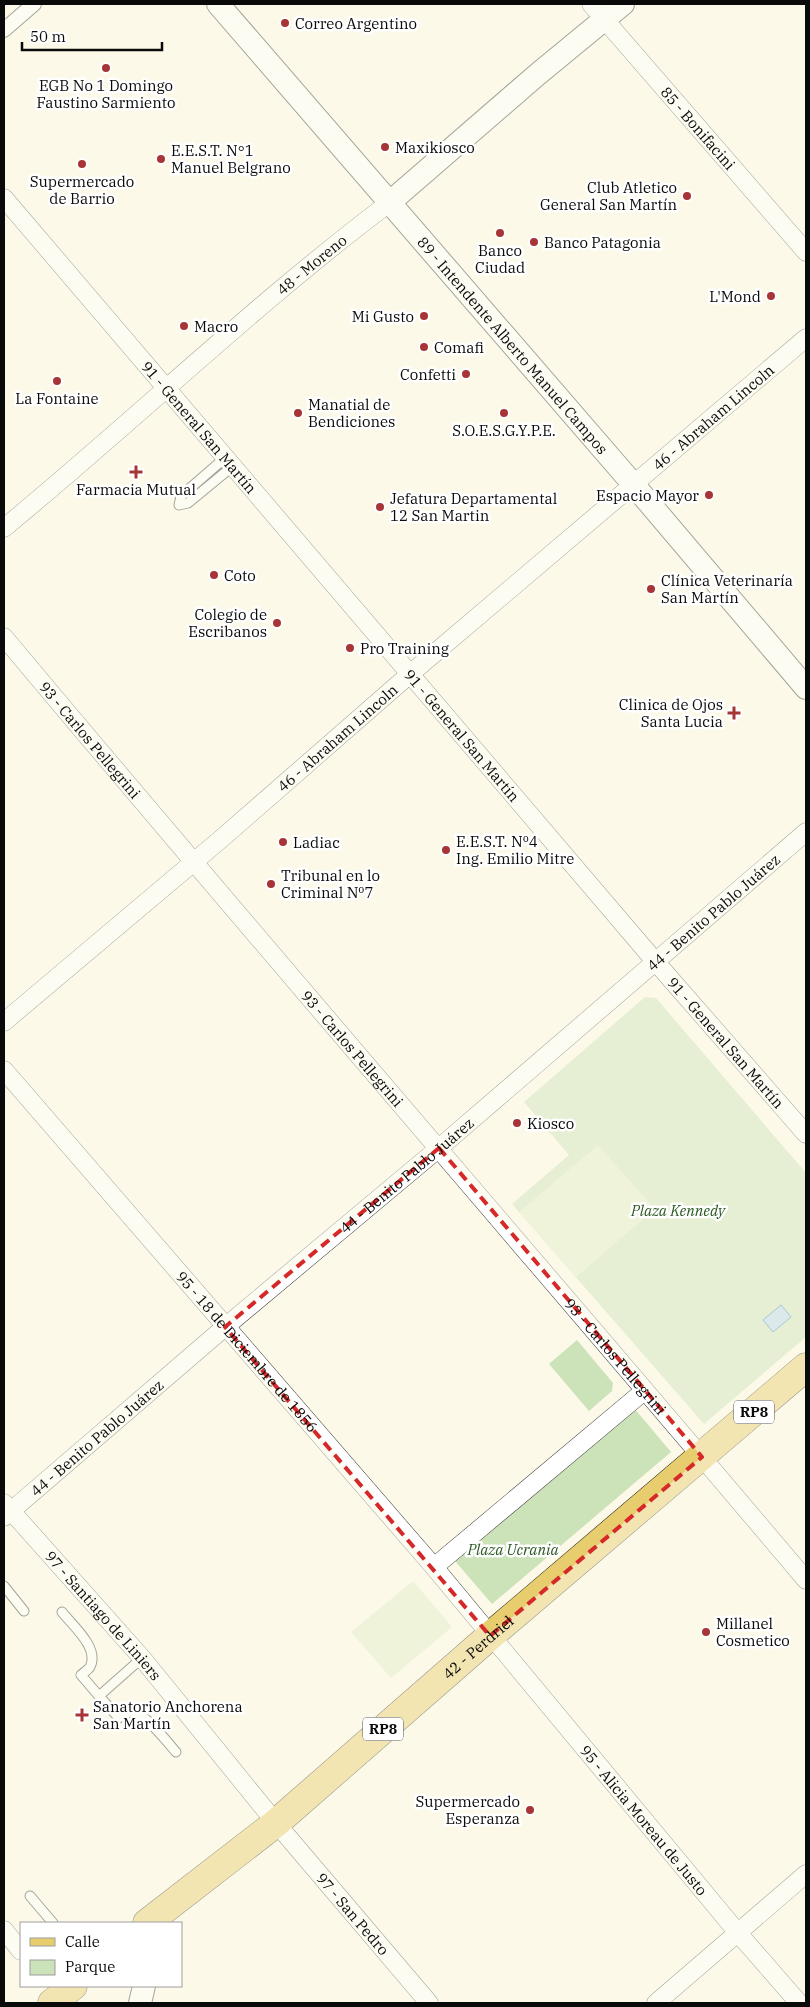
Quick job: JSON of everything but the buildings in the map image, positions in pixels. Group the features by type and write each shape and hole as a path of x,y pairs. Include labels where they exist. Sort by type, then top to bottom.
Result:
{"main road":[{"name":"42 - Perdriel","path":"153,1920 276,1822 490,1636 806,1367"}],"street":[{"path":"4,30 34,4"},
{"name":"89 - Intendente Alberto Manuel Campos","path":"218,4 633,484 806,688"},
{"name":"48 - Moreno","path":"4,528 328,249 389,203 538,74 598,12 623,4"},
{"name":"85 - Bonifacini","path":"598,12 806,252"},
{"name":"91 - General San Martín","path":"4,198 654,960 806,1134"},
{"name":"46 - Abraham Lincoln","path":"4,1022 193,863 410,674 806,338"},
{"name":"93 - Carlos Pellegrini","path":"4,637 193,863 439,1148 806,1580"},
{"name":"44 - Benito Pablo Juárez","path":"6,1510 439,1148 654,960 806,832"},
{"name":"95 - 18 de Diciembre de 1856","path":"4,1070 434,1567 490,1636"},
{"path":"434,1567 644,1391"},
{"name":"97 - Santiago de Liniers","path":"6,1510 142,1658 276,1822"},
{"name":"95 - Alicia Moreau de Justo","path":"490,1636 738,1933 799,2003"},
{"name":"97 - San Pedro","path":"276,1822 429,2003"},
{"path":"656,2003 806,1874"},
{"path":"4,1930 20,1949"},
{"path":"140,2003 144,1987"}],"lane":[{"path":"230,461 188,503 179,505 181,496 230,461"},
{"path":"4,1586 24,1611"},
{"path":"62,1612 87,1642 92,1655 90,1667 81,1675 119,1718 127,1713 134,1712 142,1716 176,1752"},
{"path":"99,1696 142,1658"},
{"path":"30,1896 52,1922"}],"highlighted area":[{"path":"439,1148 702,1457 490,1636 225,1327"}],"green space":[{"name":"Plaza Kennedy","path":"645,997 656,998 806,1173 806,1337 704,1424 512,1204 569,1155 524,1102"},
{"path":"598,1145 655,1209 576,1277 519,1212"},
{"path":"577,1340 613,1383 612,1391 589,1411 549,1364"},
{"name":"Plaza Ucrania","path":"634,1408 671,1452 492,1604 455,1561"},
{"path":"413,1581 452,1627 391,1678 351,1632"}],"water":[{"path":"781,1305 791,1317 773,1332 763,1320"}],"place":[{"name":"Correo Argentino","path":"285,23"},
{"name":"EGB No 1 Domingo Faustino Sarmiento","path":"106,68"},
{"name":"Maxikiosco","path":"385,147"},
{"name":"E.E.S.T. N°1 Manuel Belgrano","path":"161,159"},
{"name":"Supermercado de Barrio","path":"82,164"},
{"name":"Club Atletico General San Martín","path":"687,196"},
{"name":"Banco Ciudad","path":"500,233"},
{"name":"Banco Patagonia","path":"534,242"},
{"name":"L'Mond","path":"771,296"},
{"name":"Mi Gusto","path":"424,316"},
{"name":"Macro","path":"184,326"},
{"name":"Comafi","path":"424,347"},
{"name":"Confetti","path":"466,374"},
{"name":"La Fontaine","path":"57,381"},
{"name":"Manatial de Bendiciones","path":"298,413"},
{"name":"S.O.E.S.G.Y.P.E.","path":"504,413"},
{"name":"Farmacia Mutual","path":"136,472"},
{"name":"Espacio Mayor","path":"709,495"},
{"name":"Jefatura Departamental 12 San Martin","path":"380,507"},
{"name":"Coto","path":"214,575"},
{"name":"Clínica Veterinaría San Martín","path":"651,589"},
{"name":"Colegio de Escribanos","path":"277,623"},
{"name":"Pro Training","path":"350,648"},
{"name":"Clinica de Ojos Santa Lucia","path":"734,713"},
{"name":"Ladiac","path":"283,842"},
{"name":"E.E.S.T. Nº4 Ing. Emilio Mitre","path":"446,850"},
{"name":"Tribunal en lo Criminal Nº7","path":"271,884"},
{"name":"Kiosco","path":"517,1123"},
{"name":"Millanel Cosmetico","path":"706,1632"},
{"name":"Sanatorio Anchorena San Martín","path":"82,1715"},
{"name":"Supermercado Esperanza","path":"530,1810"}]}
